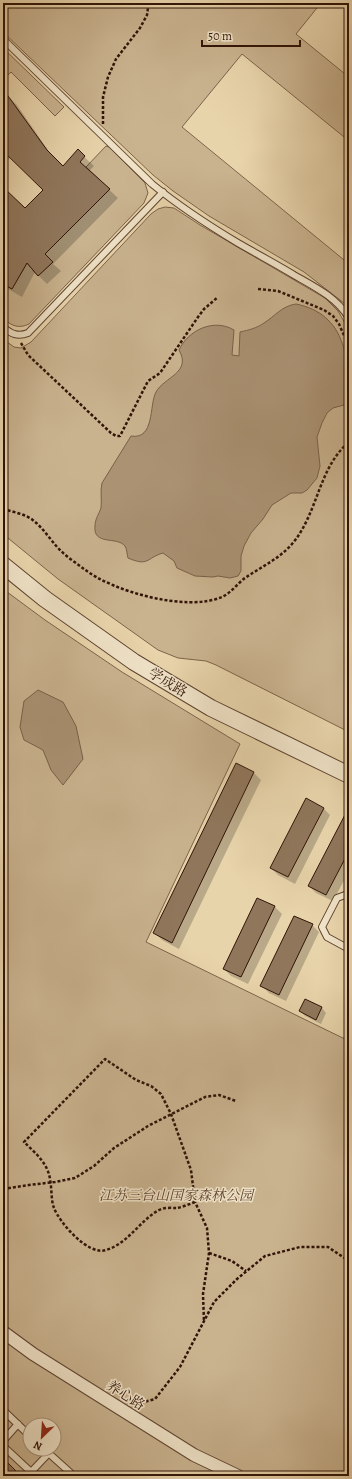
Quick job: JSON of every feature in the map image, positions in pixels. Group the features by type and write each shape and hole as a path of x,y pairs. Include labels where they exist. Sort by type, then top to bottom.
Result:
{"street":[{"name":"学成路","path":"3,565 45,599 134,662 211,708 349,775"},
{"name":"养心路","path":"3,1332 33,1354 194,1455 234,1475"}],"lane":[{"path":"3,39 152,184 238,243 333,299 349,318"},
{"path":"3,327 9,332 22,336 28,333 162,192"},
{"path":"349,895 337,898 322,927 327,937 349,949"},
{"path":"3,1410 22,1428"},
{"path":"3,1441 18,1424"},
{"path":"3,1446 31,1474 42,1457"},
{"path":"53,1457 74,1476"}],"path":[{"path":"104,137 103,97 108,76 116,59 140,28 147,15 148,8 146,3"},
{"path":"258,289 278,291 324,310 333,316 339,324 349,347"},
{"path":"18,335 28,355 111,433 116,436 120,436 148,381 160,373 177,346 188,334 204,309 218,297"},
{"path":"3,509 33,519 60,550 85,570 112,585 147,597 182,602 204,602 223,596 280,555 292,544 312,510 323,479 336,456 349,442"},
{"path":"195,1202 178,1208 161,1209 148,1218 119,1245 104,1251 90,1248 65,1225 54,1208 52,1182 47,1168 24,1142 105,1059 136,1080 151,1086 161,1094 171,1114 192,1170 195,1202 207,1228 209,1253 203,1294 204,1322"},
{"path":"3,1189 75,1178 94,1166 114,1148 148,1126 205,1097 219,1095 236,1101"},
{"path":"120,1408 155,1399 180,1367 214,1302 265,1256 300,1247 328,1247 349,1261"},
{"path":"209,1253 232,1260 246,1272"}],"green space":[{"path":"3,3 321,3 296,34 345,74 349,68 349,141 242,54 182,127 349,264 349,307 304,272 209,216 153,175 3,32"},
{"path":"3,48 64,107 55,116 11,72 3,80"},
{"path":"106,146 109,147 145,183 148,193 144,203 29,324 25,326 12,325 3,318 3,284 12,289 27,263 38,276 53,262 45,254 109,189 86,167"},
{"path":"165,207 174,208 200,225 325,298 338,311 349,330 349,732 216,665 206,661 178,658 158,650 58,579 3,534 3,339 14,347 21,348 31,342 151,214 158,209"},
{"name":"江苏三台山国家森林公园","path":"3,589 45,620 122,672 240,744 146,942 349,1041 349,1476 3,1476"}],"shaded area":[{"path":"296,304 313,309 325,317 335,328 341,340 345,354 348,370 349,401 344,405 333,408 327,413 322,423 317,437 320,466 317,478 307,490 302,493 291,493 272,505 251,533 244,546 241,556 241,571 238,576 230,578 218,576 195,576 177,568 174,561 163,553 144,562 135,561 128,558 126,547 121,543 106,540 98,536 95,532 95,523 101,508 102,483 131,436 139,436 144,433 148,427 156,392 180,369 182,358 179,350 183,343 202,328 218,325 234,330 232,355 239,356 240,332 259,326 283,309"},
{"path":"38,690 63,702 76,726 83,759 63,785 51,770 43,750 24,740 20,727 24,701"}],"building":[{"path":"3,89 47,150 63,166 78,149 85,156 80,162 110,189 45,254 53,262 38,276 27,263 12,289 3,284 3,187 25,208 43,190 3,151"},
{"path":"236,763 254,772 172,943 153,933"},
{"path":"306,798 324,808 288,877 270,868"},
{"path":"349,807 349,851 326,895 308,886"},
{"path":"257,898 275,906 241,977 223,969"},
{"path":"294,916 313,924 279,995 260,986"},
{"path":"305,999 322,1007 316,1020 299,1011"},
{"path":"3,1458 16,1471 11,1476 3,1476"}]}
